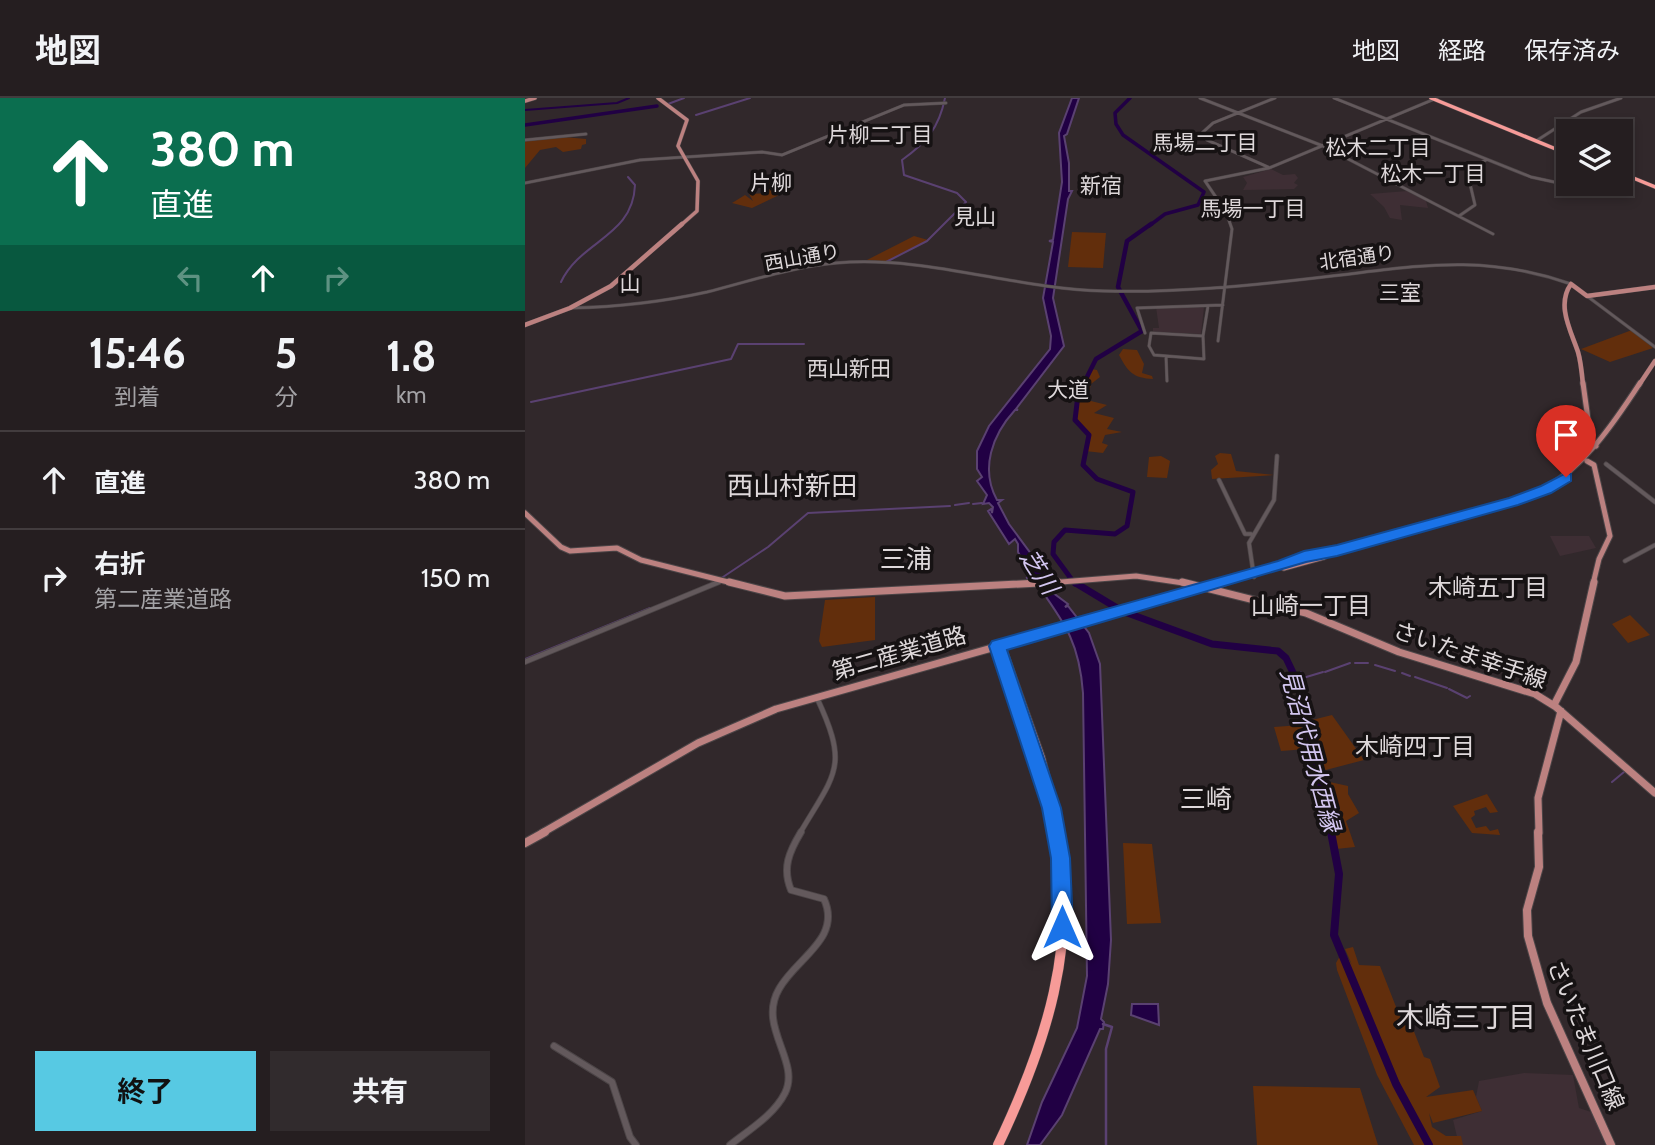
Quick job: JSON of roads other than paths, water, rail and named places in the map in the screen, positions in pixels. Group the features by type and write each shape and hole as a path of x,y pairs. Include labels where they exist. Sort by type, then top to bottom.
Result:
{"highway":[{"path":"1435,98 1556,148"},
{"path":"1633,179 1655,188"},
{"path":"995,1145 1043,1033 1054,992 1062,927 1058,839 1022,706 1000,647"}],"main road":[{"path":"525,100 535,98"},
{"path":"525,324 571,308 619,280 695,214 699,206 698,181 678,144 687,120 658,98"},
{"path":"1571,284 1566,291 1565,317 1578,352 1596,446"},
{"name":"北宿通り","path":"1571,284 1587,296"},
{"path":"1587,296 1655,287"},
{"name":"第二産業道路","path":"525,845 716,737 817,698 1534,498 1563,484 1587,461 1655,361"},
{"name":"第二産業道路","path":"1254,575 1304,557 1337,551 1531,496 1571,474 1596,446 1655,367"},
{"name":"さいたま川口線","path":"1587,461 1594,465 1610,536 1599,559 1576,662 1558,708 1538,799 1539,867 1527,910 1528,936 1547,1003 1611,1145"},
{"name":"さいたま幸手線","path":"525,513 567,550 617,548 637,559 771,594 805,597 1147,577 1208,588 1294,609 1399,652 1528,691 1558,708 1655,793"}],"street":[{"path":"1200,98 1323,146 1493,234"},
{"path":"1269,168 1207,140 1202,135 1207,126 1275,98"},
{"path":"1334,98 1392,119 1486,160 1536,179 1556,183"},
{"path":"1218,341 1231,226 1205,181 1269,168 1392,119 1435,98"},
{"path":"1537,140 1581,112 1621,98"},
{"path":"525,183 640,160 762,152 782,155 901,106 946,103"},
{"path":"525,140 586,134"},
{"path":"1459,216 1475,205 1467,171 1486,160"},
{"name":"北宿通り","path":"1039,283 1119,291 1322,277 1403,264 1452,262 1536,271 1571,284"},
{"name":"西山通り","path":"571,308 675,299 838,263 914,267 1039,283"},
{"name":"北宿通り","path":"1587,296 1655,347"},
{"path":"1203,336 1151,333 1149,346 1154,355 1204,359 1203,336 1208,306"},
{"path":"1145,333 1136,309 1223,306"},
{"path":"1166,356 1167,381"},
{"path":"1254,575 1247,554 1251,534 1272,507 1277,456"},
{"path":"1606,464 1655,502"},
{"path":"1219,480 1244,533 1251,534"},
{"path":"1625,561 1655,545"},
{"path":"525,662 718,580"},
{"path":"730,1145 774,1107 787,1086 788,1068 772,1026 773,1004 789,974 823,940 830,921 824,899 791,890 783,873 787,855 829,791 835,770 836,750 817,698"},
{"path":"554,1046 612,1082 630,1137 636,1145"}],"water":[{"name":"芝川","path":"1072,98 1079,98 1064,136 1069,163 1069,191 1072,191 1068,199 1053,298 1064,346 1016,409 1018,410 1015,410 1000,430 991,453 989,476 997,500 1002,500 998,503 1009,524 1043,570 1049,569 1045,571 1058,590 1052,592 1068,604 1065,607 1068,606 1089,633 1100,664 1111,940 1108,984 1101,1019 1104,1022 1103,1029 1100,1029 1062,1115 1040,1145 1027,1145 1042,1102 1077,1028 1087,976 1083,693 1078,658 1067,630 1032,577 1026,578 1031,576 1018,552 1015,539 1009,544 988,511 991,509 992,513 993,507 989,503 983,504 987,495 977,481 982,477 977,469 977,451 989,426 1050,349 1051,336 1043,298 1053,242 1049,241 1053,240 1062,182 1059,133"},
{"path":"1132,1004 1158,1004 1159,1025 1131,1015"}],"waterway":[{"path":"525,110 617,103 629,98"},
{"path":"668,104 684,98"},
{"path":"696,115 750,98"},
{"path":"886,262 927,241 966,202 957,193 904,175 902,160 930,134 939,118 945,98"},
{"name":"見沼代用水西縁","path":"1130,98 1115,113 1116,124 1123,135 1204,192 1198,205 1165,214 1149,226"},
{"path":"525,125 657,106"},
{"path":"561,282 581,256 625,216 632,202 635,185 628,177"},
{"name":"見沼代用水西縁","path":"1075,584 1053,554 1054,542 1065,530 1115,534 1127,526 1133,492 1097,479 1083,465 1089,435 1075,420 1078,395 1096,359 1142,331 1118,287 1127,241 1151,224"},
{"path":"531,402 731,359 738,344 804,344"},
{"path":"955,505 969,503"},
{"path":"973,504 982,503"},
{"path":"720,579 768,547 808,513 950,506"},
{"name":"見沼代用水西縁","path":"1074,582 1122,611 1212,644 1278,651 1286,658 1297,681 1332,833"},
{"path":"525,659 650,608"},
{"path":"1325,672 1350,663"},
{"path":"1355,663 1368,663"},
{"path":"1375,665 1395,671"},
{"path":"1301,672 1303,678 1323,672"},
{"path":"1402,673 1410,676"},
{"path":"1415,677 1447,688"},
{"path":"1449,689 1467,698 1470,696"},
{"path":"1612,782 1624,772"},
{"name":"見沼代用水西縁","path":"1331,832 1339,874 1334,935 1396,1084 1429,1145"},
{"path":"1103,1024 1112,1027 1106,1049 1106,1145"}],"district":[{"name":"片柳二丁目","path":"880,135"},
{"name":"馬場二丁目","path":"1205,143"},
{"name":"松木二丁目","path":"1378,148"},
{"name":"松木一丁目","path":"1433,174"},
{"name":"片柳","path":"771,183"},
{"name":"新宿","path":"1101,186"},
{"name":"馬場一丁目","path":"1253,209"},
{"name":"見山","path":"975,217"},
{"name":"山","path":"630,284"},
{"name":"三室","path":"1400,293"},
{"name":"西山新田","path":"849,369"},
{"name":"大道","path":"1068,390"},
{"name":"西山村新田","path":"792,486"},
{"name":"三浦","path":"906,559"},
{"name":"木崎五丁目","path":"1488,588"},
{"name":"山崎一丁目","path":"1311,606"},
{"name":"木崎四丁目","path":"1415,747"},
{"name":"三崎","path":"1206,799"},
{"name":"木崎三丁目","path":"1466,1017"}]}
